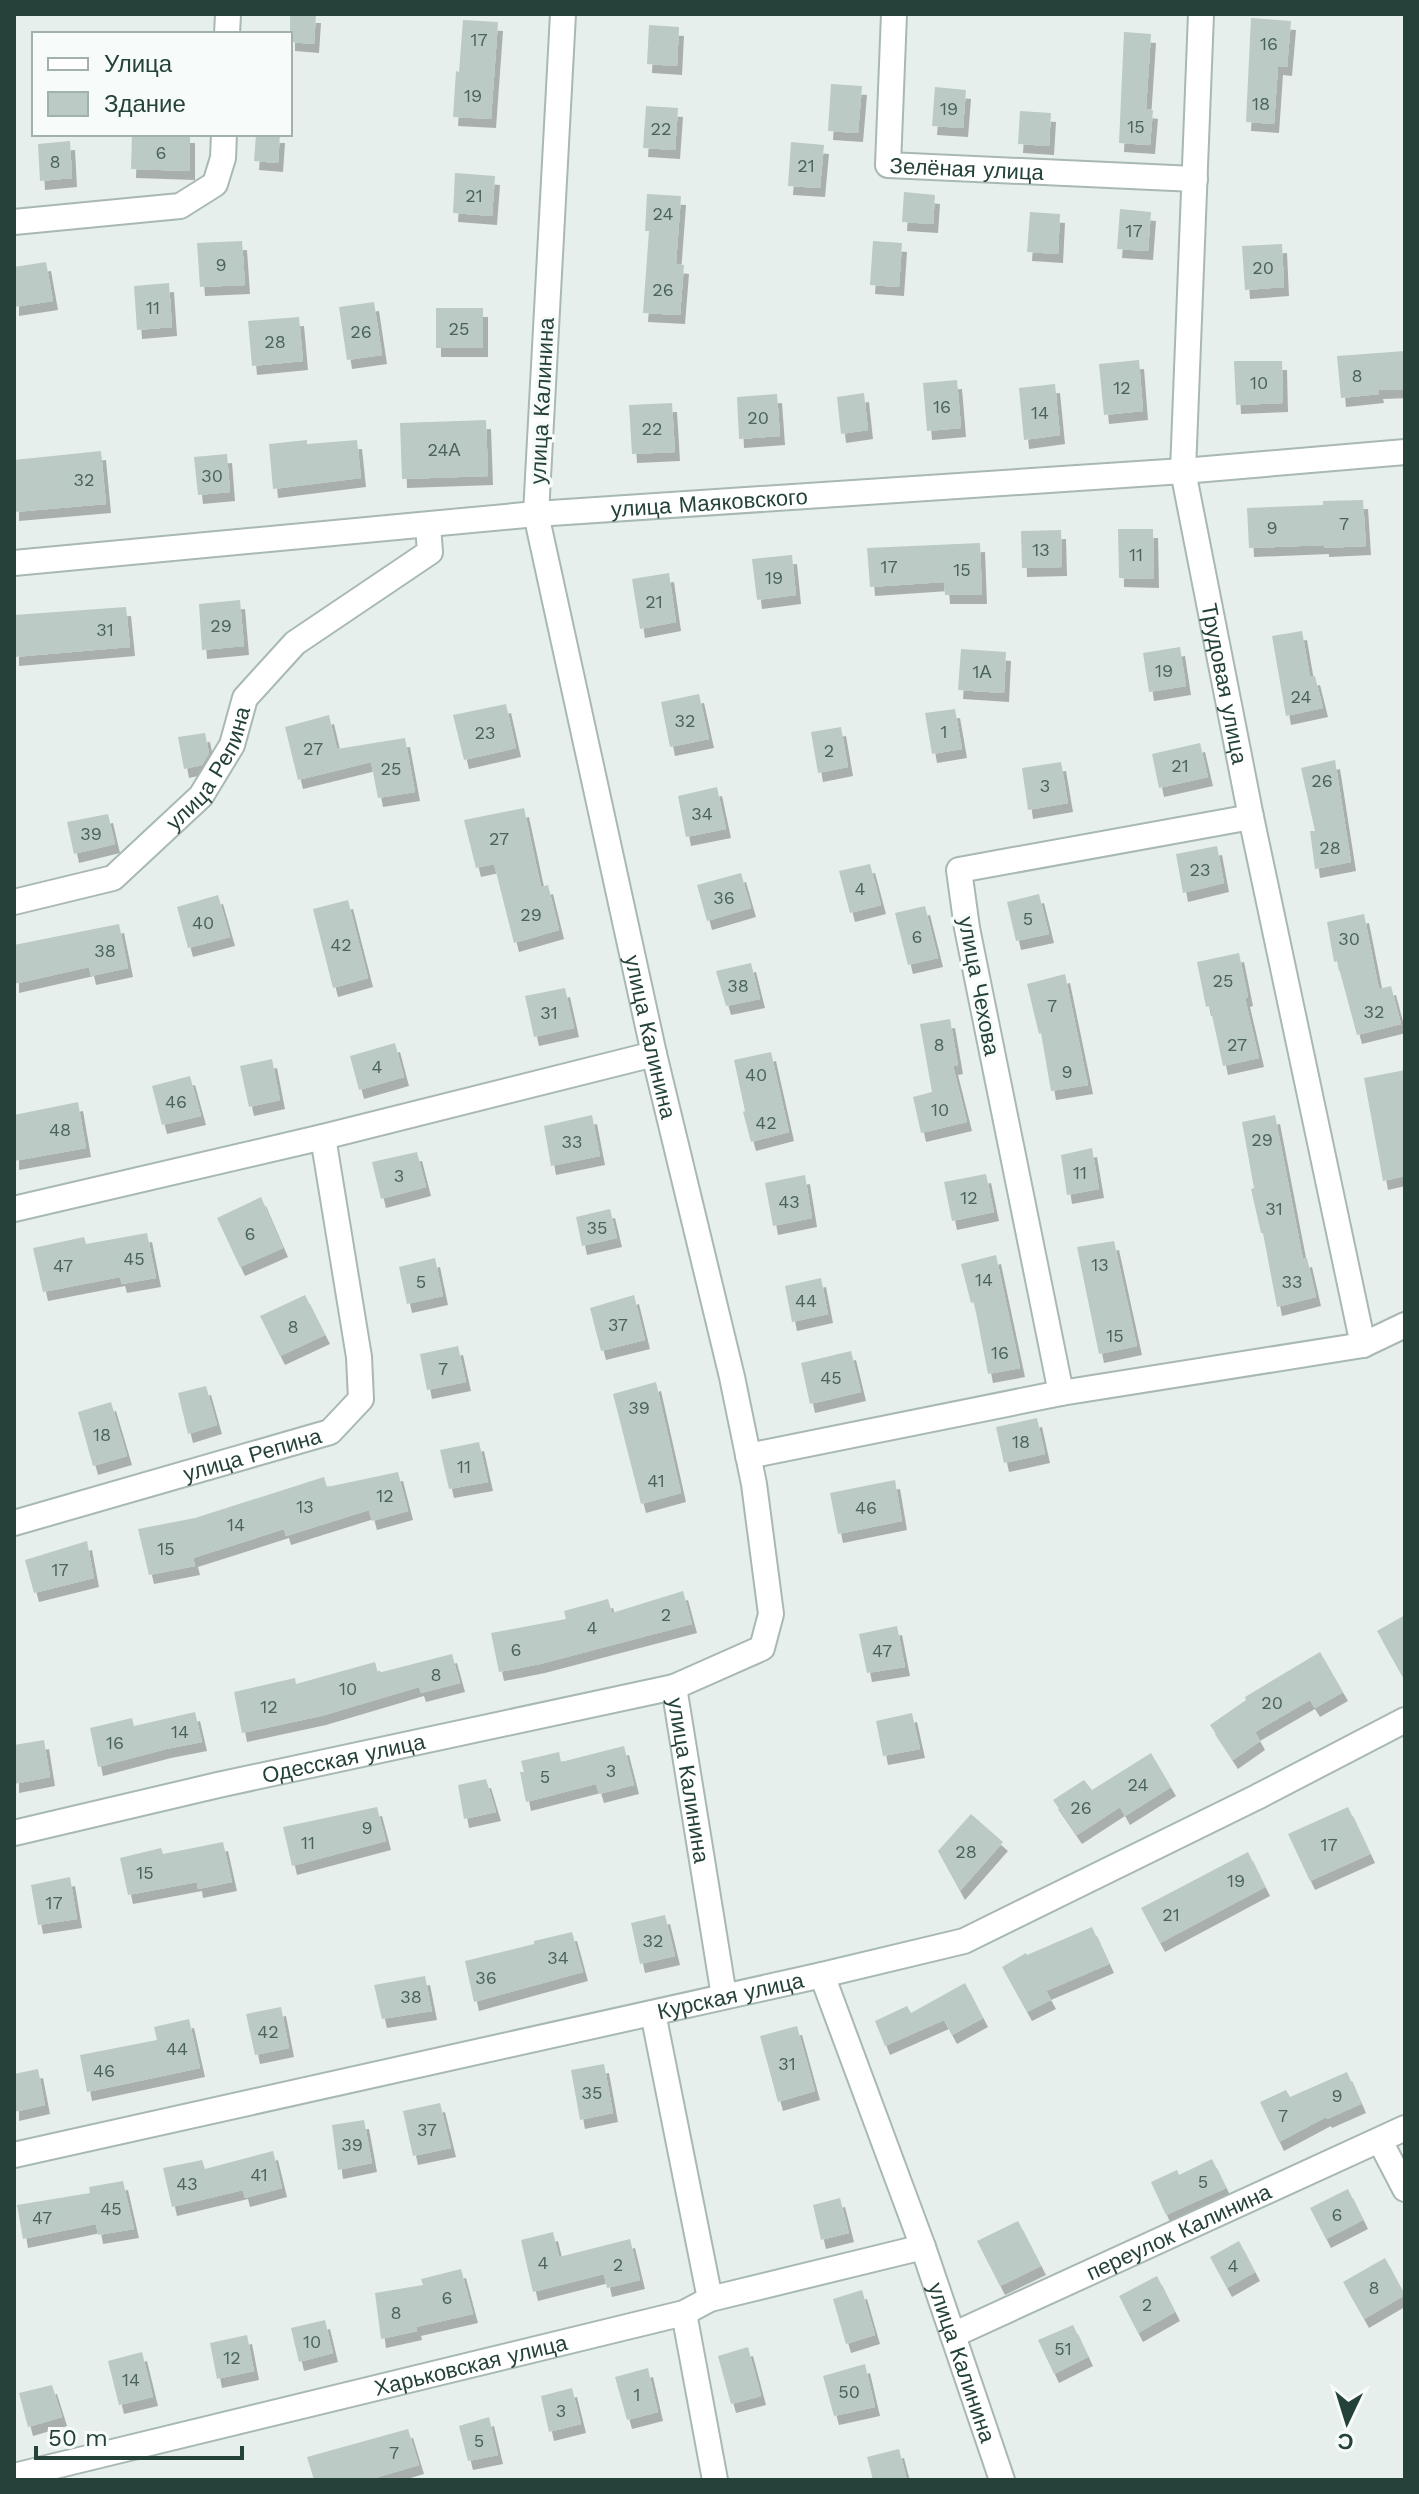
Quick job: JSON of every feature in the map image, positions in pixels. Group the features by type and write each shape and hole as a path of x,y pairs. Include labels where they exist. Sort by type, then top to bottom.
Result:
{"street":[{"name":"улица Калинина","path":"563,14 536,514 654,1054 732,1377 748,1456 771,1614 762,1648 674,1687 724,1996"},
{"name":"Зелёная улица","path":"894,14 888,165 1195,179"},
{"name":"Трудовая улица","path":"1201,14 1183,471 1251,817 1363,1345"},
{"path":"14,222 180,206 215,184 223,158 224,136"},
{"name":"улица Маяковского","path":"14,563 536,514 1183,471 1405,452"},
{"name":"улица Репина","path":"14,902 113,878 201,796 232,745 245,698 295,643 430,552 428,526"},
{"name":"улица Чехова","path":"1061,1393 967,928 959,870 1251,817"},
{"path":"14,1209 323,1137 654,1054"},
{"name":"улица Репина","path":"14,1523 330,1432 361,1399 359,1357 323,1137"},
{"path":"748,1456 1061,1393 1363,1345 1405,1325"},
{"name":"Одесская улица","path":"14,1833 233,1782 674,1687"},
{"name":"Курская улица","path":"14,2155 964,1941 1257,1797 1405,1720"},
{"name":"улица Калинина","path":"822,1975 923,2247 1002,2480"},
{"path":"653,2013 710,2299"},
{"name":"переулок Калинина","path":"953,2335 1405,2128"},
{"path":"1380,2141 1405,2189"},
{"name":"Харьковская улица","path":"14,2476 684,2313 710,2299 923,2247"},
{"path":"684,2313 715,2480"}],"building":[{"path":"290,14 316,14 314,44 292,42"},
{"path":"1251,18 1291,21 1287,67 1278,66 1274,124 1246,122"},
{"path":"463,20 498,22 491,119 453,117"},
{"path":"649,25 679,27 677,66 647,64"},
{"path":"1124,32 1151,34 1146,109 1153,110 1150,145 1119,143"},
{"path":"831,84 862,86 858,133 828,131"},
{"path":"935,87 966,90 963,128 932,126"},
{"path":"646,106 678,108 675,150 643,148"},
{"path":"1020,111 1051,113 1049,146 1018,144"},
{"path":"132,136 190,136 190,171 131,169"},
{"path":"256,136 280,136 278,163 254,161"},
{"path":"70,141 72,178 40,181 38,144"},
{"path":"791,142 824,145 820,188 788,186"},
{"path":"455,173 495,176 492,216 453,213"},
{"path":"904,192 935,195 933,224 902,222"},
{"path":"647,194 681,196 676,264 684,265 680,315 643,313 649,231 645,231"},
{"path":"1120,209 1151,212 1148,251 1117,249"},
{"path":"1030,212 1060,214 1058,254 1027,252"},
{"path":"242,241 245,285 200,287 197,243"},
{"path":"873,241 902,243 899,287 870,285"},
{"path":"1282,244 1284,287 1245,290 1242,246"},
{"path":"46,262 53,301 14,307 14,267"},
{"path":"169,283 172,327 137,330 134,286"},
{"path":"374,302 382,355 347,360 339,307"},
{"path":"436,308 483,308 483,348 436,348"},
{"path":"299,317 303,361 252,366 248,321"},
{"path":"1405,351 1405,389 1378,390 1379,394 1341,398 1337,356"},
{"path":"1139,360 1143,411 1104,415 1099,364"},
{"path":"1234,361 1282,361 1283,403 1236,405"},
{"path":"957,380 961,428 927,431 923,383"},
{"path":"1055,384 1060,435 1024,440 1019,388"},
{"path":"864,393 868,430 841,434 837,397"},
{"path":"777,394 780,436 739,439 737,397"},
{"path":"672,403 675,452 632,454 629,405"},
{"path":"486,420 488,476 402,479 400,423"},
{"path":"307,440 307,444 357,440 361,478 273,489 269,444"},
{"path":"101,451 106,504 14,512 14,460"},
{"path":"227,454 230,492 198,495 194,457"},
{"path":"1363,500 1366,546 1249,548 1247,508"},
{"path":"1118,529 1153,529 1154,579 1119,578"},
{"path":"1061,530 1062,567 1022,568 1021,531"},
{"path":"980,543 982,595 945,595 944,582 870,587 867,548"},
{"path":"792,555 796,595 757,600 752,559"},
{"path":"669,573 676,622 640,629 632,579"},
{"path":"240,600 244,646 202,650 199,604"},
{"path":"126,607 130,647 14,657 14,615"},
{"path":"1302,631 1310,677 1315,676 1323,708 1286,716 1272,636"},
{"path":"1180,647 1186,686 1149,692 1143,653"},
{"path":"961,649 1006,652 1004,693 958,690"},
{"path":"699,694 709,739 670,747 661,702"},
{"path":"506,704 516,748 464,760 453,715"},
{"path":"955,709 962,749 932,754 925,713"},
{"path":"329,715 337,749 405,738 415,792 378,798 371,762 298,780 285,727"},
{"path":"841,727 848,767 818,773 811,732"},
{"path":"205,733 209,753 202,765 184,769 178,737"},
{"path":"1200,743 1208,777 1159,788 1152,754"},
{"path":"1335,760 1351,862 1315,869 1310,831 1315,831 1301,768"},
{"path":"1061,762 1068,803 1028,810 1022,768"},
{"path":"717,787 726,829 686,837 678,796"},
{"path":"524,808 541,887 548,885 559,930 514,943 494,864 476,868 464,820"},
{"path":"108,814 115,844 74,854 67,822"},
{"path":"1217,846 1224,883 1183,893 1176,854"},
{"path":"870,864 881,905 850,913 839,871"},
{"path":"741,873 751,908 707,921 697,885"},
{"path":"1039,894 1049,934 1016,941 1007,902"},
{"path":"218,895 230,937 188,948 177,907"},
{"path":"348,900 368,978 333,988 313,909"},
{"path":"925,906 938,958 908,965 895,913"},
{"path":"1364,914 1379,989 1391,986 1401,1024 1357,1035 1337,961 1334,962 1327,922"},
{"path":"119,924 128,968 91,976 89,967 14,984 14,945"},
{"path":"1239,953 1248,997 1245,998 1259,1058 1223,1066 1197,962"},
{"path":"751,963 760,999 726,1006 716,971"},
{"path":"1065,974 1088,1085 1051,1091 1041,1033 1027,984"},
{"path":"565,988 574,1028 534,1037 525,996"},
{"path":"950,1019 958,1065 953,1066 967,1122 921,1133 913,1097 932,1092 920,1024"},
{"path":"395,1043 404,1077 359,1090 350,1056"},
{"path":"771,1052 789,1132 751,1142 734,1060"},
{"path":"272,1059 280,1100 249,1107 240,1066"},
{"path":"1405,1070 1405,1176 1383,1181 1364,1078"},
{"path":"190,1076 201,1116 162,1125 152,1086"},
{"path":"78,1102 86,1148 14,1161 14,1115"},
{"path":"592,1115 600,1156 551,1166 544,1126"},
{"path":"1275,1115 1303,1259 1307,1258 1316,1297 1277,1307 1251,1189 1254,1188 1242,1122"},
{"path":"1092,1148 1099,1189 1067,1195 1061,1155"},
{"path":"417,1152 426,1187 381,1199 372,1162"},
{"path":"986,1174 994,1212 952,1221 944,1182"},
{"path":"805,1175 812,1218 773,1226 765,1183"},
{"path":"261,1197 283,1248 240,1267 217,1218"},
{"path":"610,1209 617,1238 582,1246 576,1217"},
{"path":"147,1233 156,1278 122,1284 120,1277 43,1292 33,1248 84,1237 86,1244"},
{"path":"1114,1241 1137,1346 1099,1354 1077,1247"},
{"path":"996,1255 1020,1368 988,1374 974,1302 971,1303 961,1264"},
{"path":"435,1258 443,1296 407,1304 399,1267"},
{"path":"821,1278 828,1314 792,1322 785,1286"},
{"path":"305,1295 325,1335 280,1356 260,1316"},
{"path":"634,1295 645,1340 601,1351 590,1308"},
{"path":"458,1346 466,1382 427,1390 420,1354"},
{"path":"851,1351 861,1392 810,1404 801,1363"},
{"path":"656,1382 681,1493 641,1504 613,1394"},
{"path":"206,1386 217,1425 188,1434 178,1393"},
{"path":"111,1402 127,1456 93,1466 78,1412"},
{"path":"1037,1418 1045,1454 1004,1463 996,1427"},
{"path":"479,1442 488,1482 449,1489 440,1450"},
{"path":"398,1472 408,1511 372,1521 369,1510 286,1536 284,1529 193,1558 195,1566 149,1575 138,1529 195,1518 324,1477 327,1487"},
{"path":"895,1480 902,1521 838,1534 830,1493"},
{"path":"87,1541 94,1578 34,1593 25,1560"},
{"path":"683,1591 692,1624 499,1672 491,1633 566,1619 564,1611 608,1599 612,1613"},
{"path":"1405,1615 1405,1681 1377,1631"},
{"path":"897,1626 905,1667 867,1673 859,1634"},
{"path":"1320,1652 1343,1692 1315,1708 1310,1700 1255,1732 1260,1741 1233,1760 1210,1725 1246,1700 1245,1697"},
{"path":"452,1654 460,1683 421,1693 419,1687 321,1716 242,1733 234,1692 295,1678 296,1684 375,1662 378,1673"},
{"path":"195,1712 202,1742 98,1767 90,1728 132,1718 134,1726"},
{"path":"912,1713 920,1749 883,1756 876,1721"},
{"path":"44,1740 50,1777 14,1784 14,1745"},
{"path":"624,1746 634,1785 599,1794 596,1784 526,1802 521,1761 559,1752 561,1762"},
{"path":"1151,1753 1171,1787 1125,1816 1120,1807 1077,1835 1053,1800 1084,1780 1092,1790"},
{"path":"486,1779 496,1812 464,1819 458,1785"},
{"path":"377,1807 386,1841 292,1866 283,1827"},
{"path":"1348,1807 1370,1854 1310,1881 1288,1834"},
{"path":"971,1814 1003,1842 960,1891 938,1851"},
{"path":"223,1842 232,1882 198,1889 197,1882 128,1895 120,1858 161,1848 163,1854"},
{"path":"1248,1852 1265,1887 1160,1943 1141,1908"},
{"path":"70,1877 77,1919 38,1925 31,1885"},
{"path":"665,1915 675,1956 640,1964 631,1923"},
{"path":"1092,1927 1109,1964 1046,1991 1051,2000 1027,2012 1002,1967 1026,1953"},
{"path":"572,1932 583,1972 474,2002 465,1961"},
{"path":"425,1976 432,2011 382,2019 374,1985"},
{"path":"965,1983 983,2018 952,2035 944,2020 885,2046 875,2021 907,2006 911,2013"},
{"path":"281,2007 289,2048 255,2055 246,2014"},
{"path":"189,2019 200,2068 87,2092 80,2055 157,2040 154,2027"},
{"path":"797,2026 815,2091 778,2102 760,2036"},
{"path":"604,2064 613,2113 580,2120 571,2070"},
{"path":"38,2069 45,2105 14,2112 14,2074"},
{"path":"1347,2072 1361,2104 1326,2117 1279,2142 1260,2102 1286,2090 1290,2097"},
{"path":"440,2103 451,2148 413,2156 403,2111"},
{"path":"364,2120 372,2163 338,2170 332,2125"},
{"path":"273,2151 282,2188 245,2198 243,2190 172,2207 163,2168 202,2160 205,2169"},
{"path":"1212,2159 1226,2188 1166,2215 1151,2182 1177,2170 1179,2175"},
{"path":"123,2181 134,2229 98,2235 96,2224 23,2239 17,2205 90,2193 89,2187"},
{"path":"1348,2189 1363,2220 1326,2239 1310,2208"},
{"path":"840,2198 849,2233 821,2240 813,2205"},
{"path":"1018,2221 1041,2266 1000,2286 977,2241"},
{"path":"553,2232 559,2257 630,2239 640,2280 607,2288 604,2274 533,2292 521,2240"},
{"path":"1239,2241 1255,2272 1227,2288 1210,2257"},
{"path":"1385,2258 1405,2295 1364,2319 1343,2282"},
{"path":"461,2269 473,2314 416,2327 417,2331 381,2339 375,2293 423,2285 421,2279"},
{"path":"1157,2276 1175,2312 1138,2333 1119,2296"},
{"path":"862,2290 875,2335 846,2344 833,2299"},
{"path":"325,2320 333,2353 299,2362 291,2328"},
{"path":"1073,2325 1088,2357 1054,2374 1038,2340"},
{"path":"247,2335 254,2371 217,2379 210,2343"},
{"path":"748,2347 761,2396 731,2404 718,2356"},
{"path":"142,2352 153,2397 119,2405 108,2361"},
{"path":"865,2364 875,2407 834,2416 823,2376"},
{"path":"648,2368 658,2412 627,2420 615,2377"},
{"path":"52,2385 62,2417 28,2427 19,2393"},
{"path":"572,2388 581,2424 549,2432 541,2396"},
{"path":"489,2417 498,2455 468,2461 459,2426"},
{"path":"408,2429 419,2465 368,2480 314,2480 307,2457"},
{"path":"899,2449 907,2480 873,2480 867,2457"}]}
